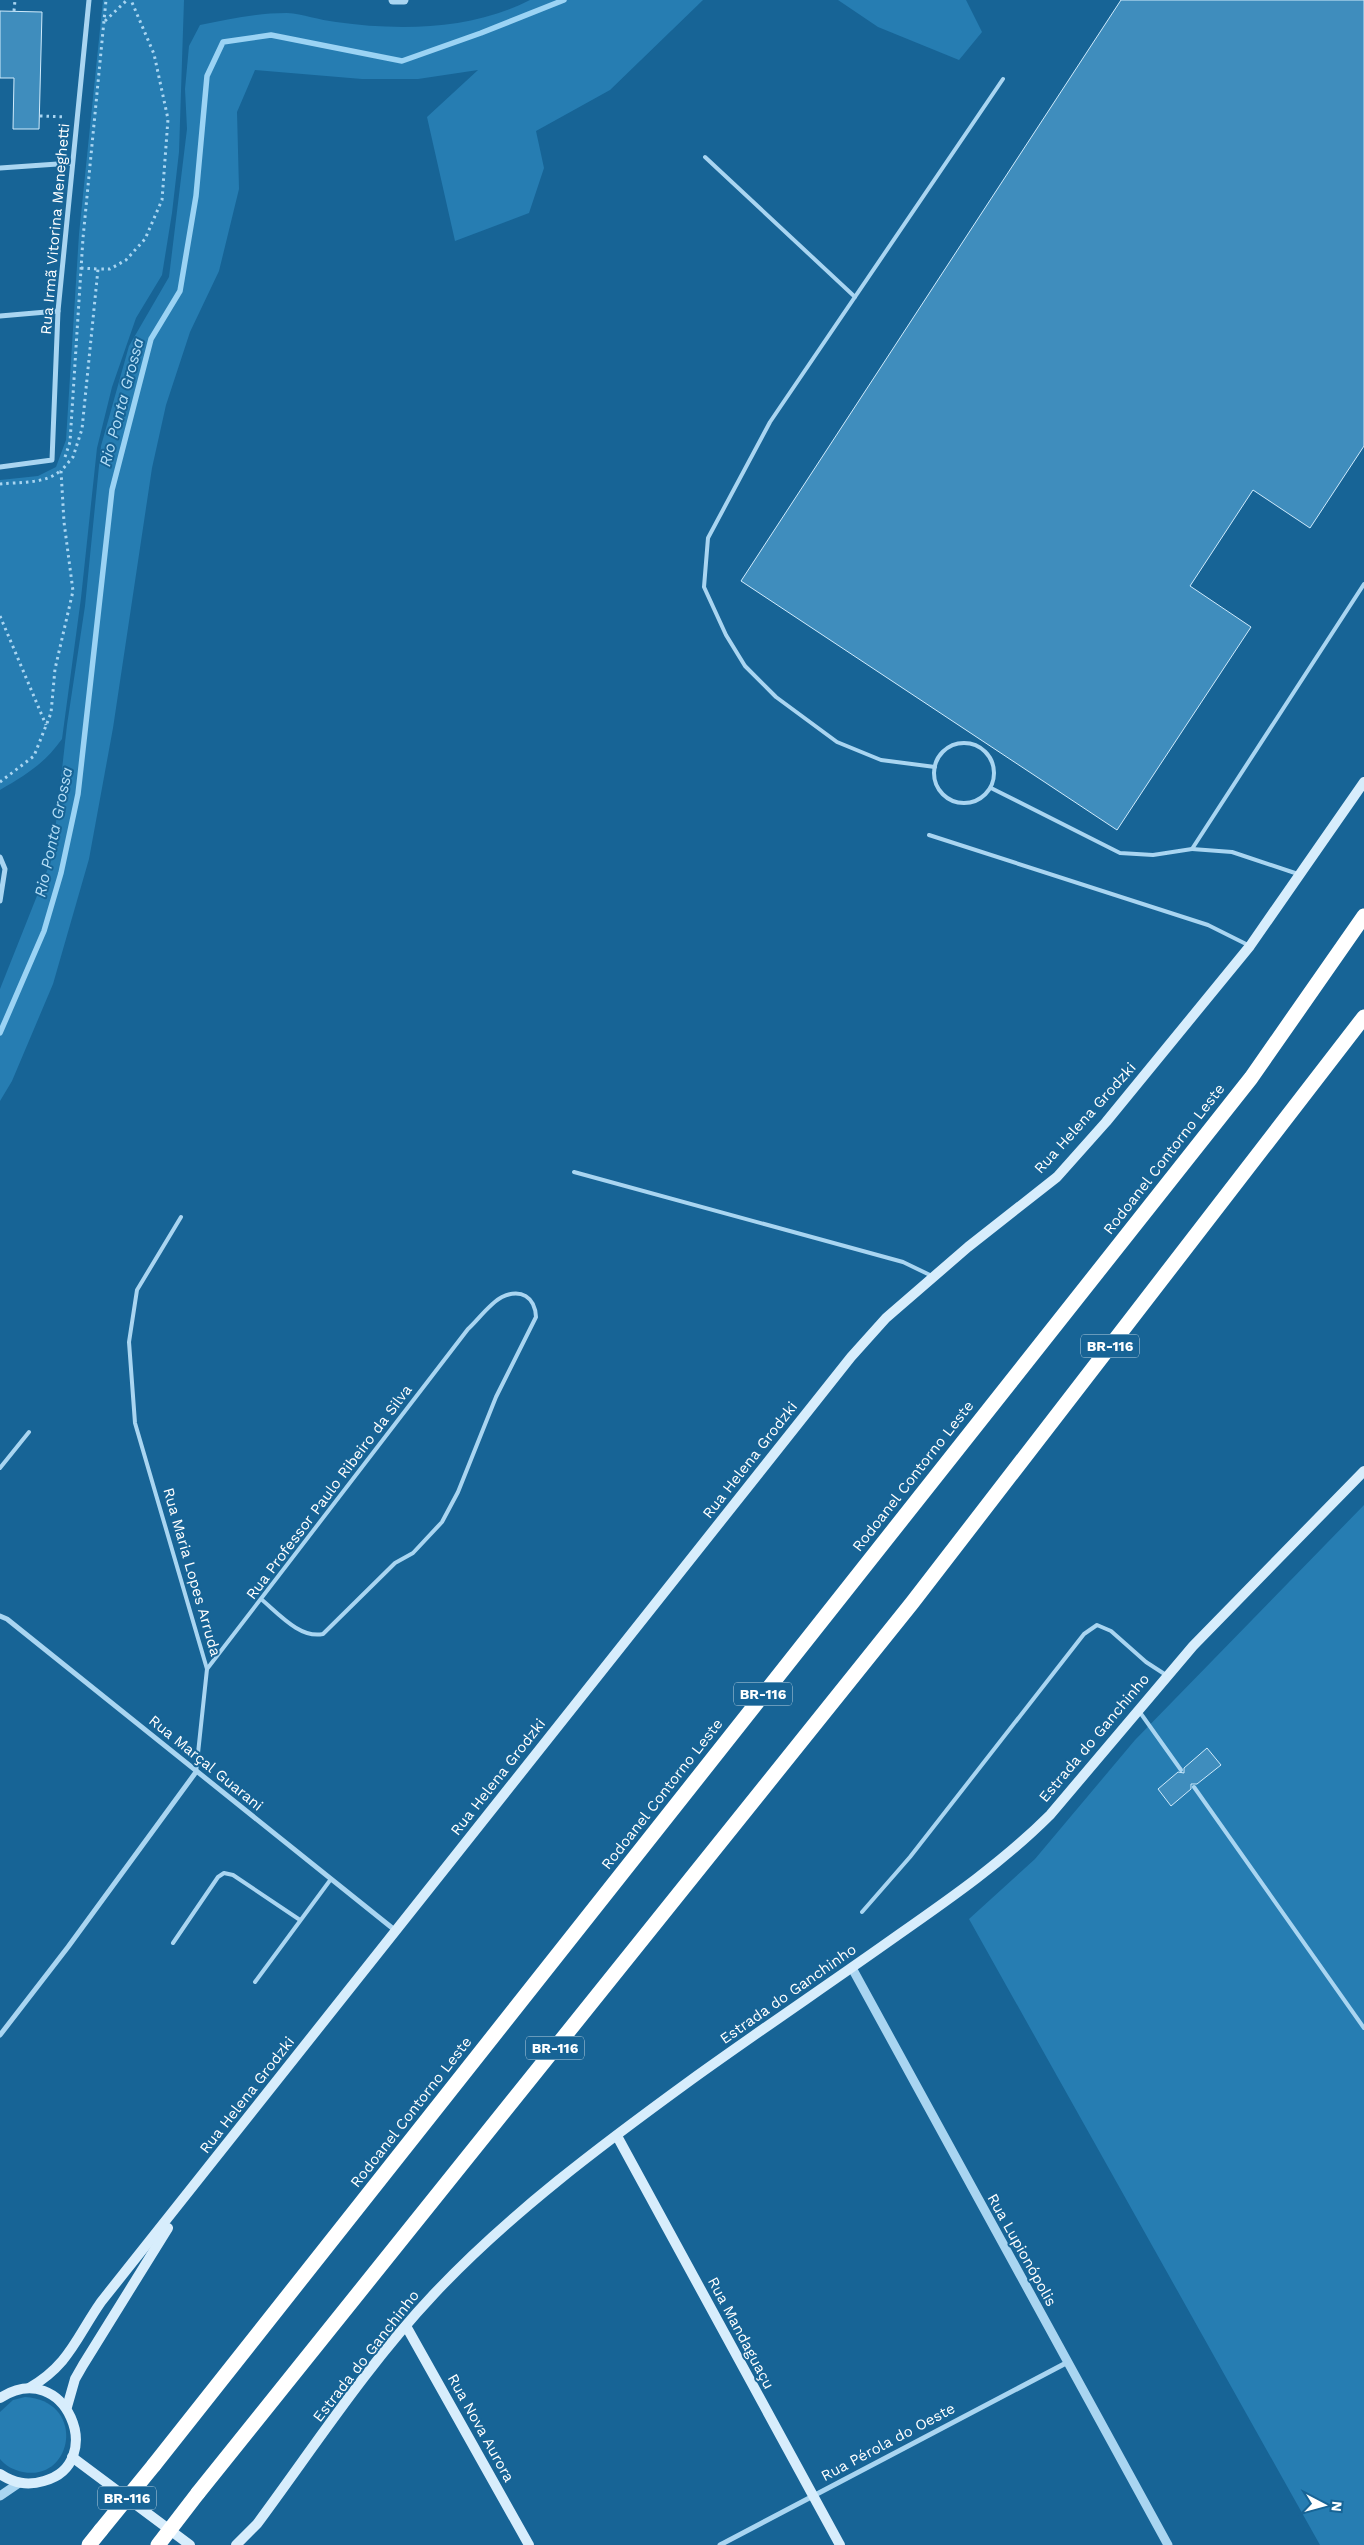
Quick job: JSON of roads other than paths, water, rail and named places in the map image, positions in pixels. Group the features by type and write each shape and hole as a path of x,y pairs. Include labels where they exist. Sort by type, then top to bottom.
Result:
{"highway":[{"name":"Rodoanel Contorno Leste","path":"89,2545 1251,1078 1364,916"},
{"name":"BR-116","path":"158,2545 912,1603 1364,1017"},
{"path":"1309,1090 1364,1026"}],"main road":[{"name":"Rua Helena Grodzki","path":"0,2398 18,2390 29,2388 56,2370 67,2358 101,2302 852,1357 886,1318 968,1247 1057,1177 1106,1122 1250,946 1364,782"},
{"name":"Estrada do Ganchinho","path":"236,2545 257,2524 406,2326 477,2252 617,2136 690,2081 956,1894 1024,1841 1050,1815 1166,1676 1244,1592 1364,1471"},
{"name":"Rua Mandaguaçu","path":"617,2136 840,2545"},
{"name":"Rua Helena Grodzki","path":"67,2407 76,2379 83,2365 192,2188"},
{"name":"Rua Nova Aurora","path":"406,2326 529,2545"},
{"path":"0,2474 19,2483 33,2484 47,2480 59,2473 72,2457 76,2433 74,2419 67,2407 56,2397 43,2390 29,2388"},
{"path":"72,2457 190,2545"}],"street":[{"name":"Rua Irmã Vitorina Meneghetti","path":"0,467 52,460 58,311 89,0"},
{"path":"393,0 404,0"},
{"path":"0,168 72,163"},
{"path":"0,316 58,311"},
{"path":"0,857 5,869 0,901"},
{"name":"Rua Marçal Guarani","path":"0,1616 7,1619 396,1931"},
{"name":"Rua Maria Lopes Arruda","path":"0,2035 68,1948 196,1772"},
{"name":"Rua Lupionópolis","path":"852,1968 1168,2545"},
{"name":"Rua Pérola do Oeste","path":"720,2545 1068,2362"},
{"path":"0,2496 19,2483"}],"lane":[{"path":"935,767 881,760 837,742 776,697 746,666 726,634 704,587 708,538 770,422 1003,79"},
{"path":"705,158 855,297"},
{"path":"1192,848 1364,584"},
{"path":"961,743 971,743 987,752 992,761 994,780 991,788 977,801 958,803 942,794 936,785 935,767 944,750 961,743"},
{"path":"991,788 1120,853 1153,855 1192,848 1232,852 1300,874"},
{"path":"929,835 1208,925 1250,946"},
{"path":"574,1172 904,1262 934,1277"},
{"name":"Rua Maria Lopes Arruda","path":"181,1217 138,1290 129,1342 135,1423 207,1668 196,1772"},
{"name":"Rua Professor Paulo Ribeiro da Silva","path":"207,1668 468,1329 501,1297 514,1293 527,1296 536,1306 536,1317 496,1397 458,1492 442,1522 413,1553 395,1563 323,1634 314,1636 304,1633 261,1599"},
{"path":"0,1468 29,1432"},
{"path":"862,1912 910,1857 1084,1634 1097,1625 1112,1631 1146,1662 1166,1676"},
{"path":"1138,1710 1181,1770"},
{"path":"1194,1787 1364,2028"},
{"path":"173,1943 218,1877 224,1873 234,1875 300,1920"},
{"path":"255,1982 331,1879"}],"waterway":[{"name":"Rio Ponta Grossa","path":"0,1033 44,931 61,873 78,794 112,490 151,339 180,291 196,196 207,76 223,42 271,35 402,61 481,33 564,0"}]}
